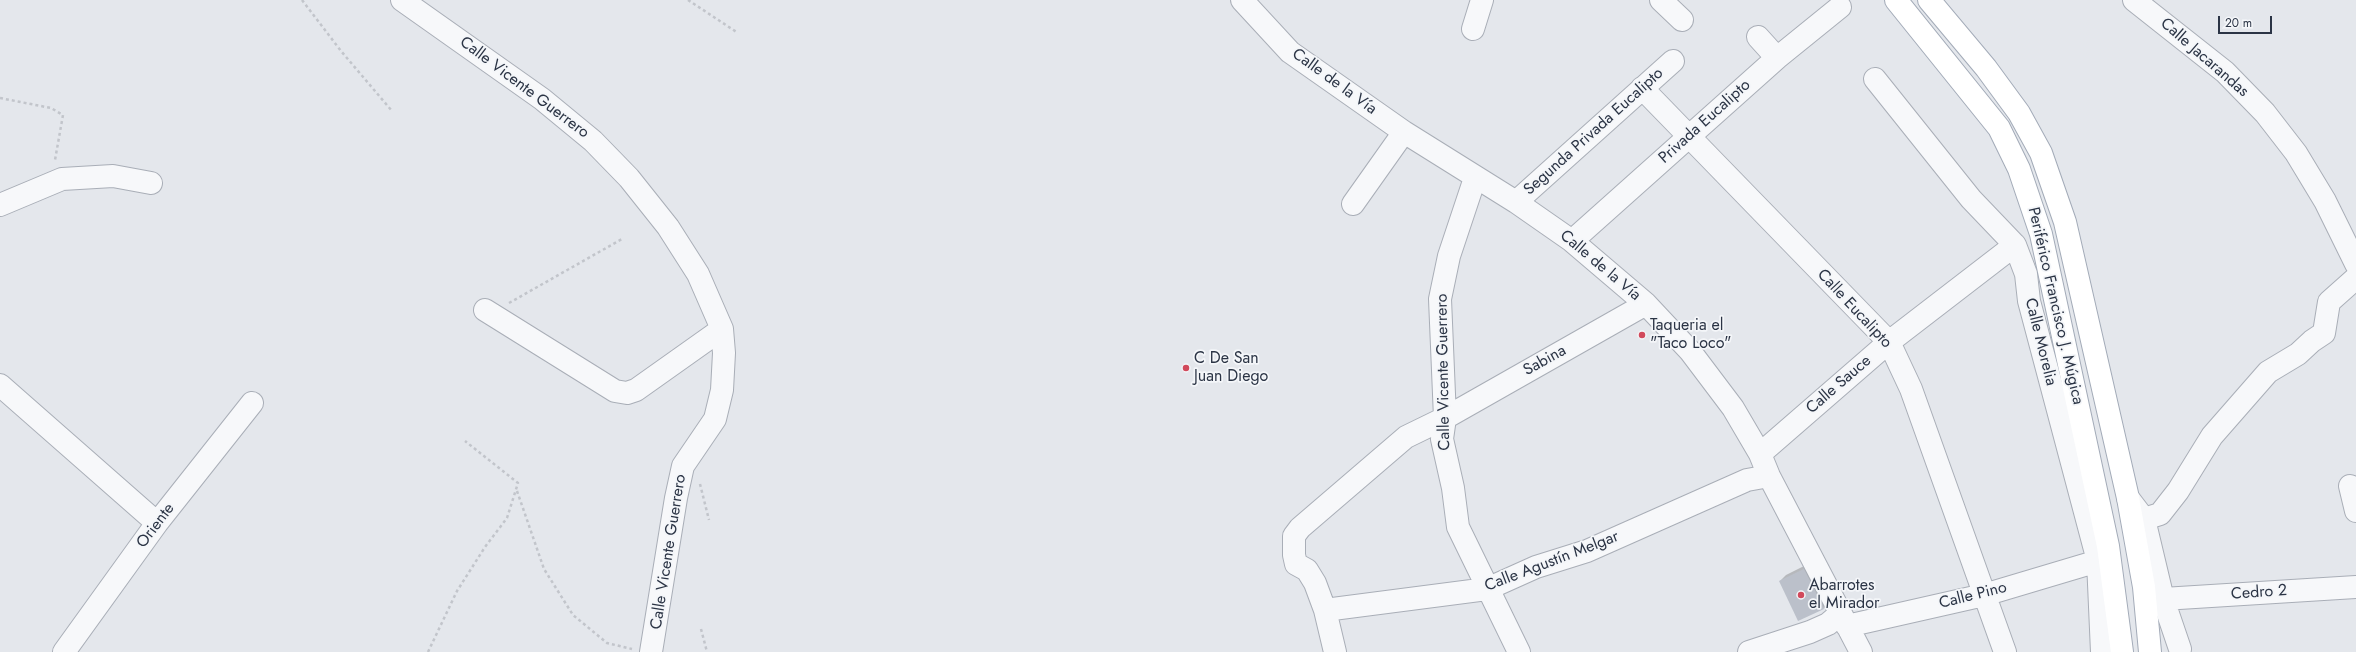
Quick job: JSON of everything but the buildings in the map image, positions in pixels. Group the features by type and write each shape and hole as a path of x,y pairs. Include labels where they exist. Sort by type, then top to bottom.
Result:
{"main road":[{"name":"Periférico Francisco J. Múgica","path":"1896,0 1999,128 2019,169 2041,234 2108,546 2122,652"},
{"name":"Periférico Francisco J. Múgica","path":"1929,0 1986,68 2019,113 2041,153 2065,222 2128,498 2144,587 2150,652"}],"street":[{"name":"Calle Vicente Guerrero","path":"402,0 542,99 593,140 629,178 668,227 698,274 722,329 724,353 720,397 715,419 683,466 643,651"},
{"name":"Calle de la Vía","path":"1242,0 1290,52 1404,132 1475,178 1516,202 1572,241 1646,304 1690,351 1733,408 1760,454 1769,476 1861,652"},
{"path":"1473,29 1482,0"},
{"path":"1661,0 1682,20"},
{"name":"Calle Jacarandas","path":"2134,0 2225,72 2265,113 2296,153 2325,201 2356,264"},
{"name":"Privada Eucalipto","path":"1572,241 1777,58 1840,6"},
{"path":"1758,37 1777,58"},
{"name":"Segunda Privada Eucalipto","path":"1516,202 1673,61"},
{"name":"Calle Morelia","path":"1875,79 1971,200 2015,245 2026,274 2029,301 2098,560 2102,652"},
{"name":"Calle Eucalipto","path":"1642,88 1889,342 1911,389 2005,652"},
{"path":"1353,204 1404,132"},
{"path":"0,205 62,179 113,176 151,184"},
{"name":"Calle Vicente Guerrero","path":"1475,178 1450,256 1440,299 1445,418 1442,439 1453,488 1458,527 1519,652"},
{"name":"Calle Sauce","path":"1760,454 1889,342 2015,245"},
{"path":"2144,519 2160,514 2178,491 2212,436 2268,372 2298,354 2312,341 2324,333 2329,302 2356,278"},
{"path":"2029,301 2054,297"},
{"name":"Sabina","path":"1325,610 1315,583 1307,570 1296,564 1294,555 1294,536 1300,528 1406,436 1445,418 1646,304"},
{"path":"489,313 615,391 627,393 636,390 722,329"},
{"path":"0,385 157,523"},
{"name":"Oriente","path":"64,652 157,523 252,403"},
{"name":"Calle Agustín Melgar","path":"1325,610 1487,589 1536,567 1587,551 1747,480 1769,476"},
{"path":"2350,486 2356,511"},
{"path":"2128,498 2144,519 2163,599 2180,650"},
{"name":"Calle Pino","path":"1844,619 1984,595 2098,560"},
{"name":"Cedro 2","path":"2163,599 2356,587"},
{"path":"1325,610 1335,652"},
{"path":"1749,652 1844,619"}],"path":[{"path":"302,0 341,51 392,111"},
{"path":"688,0 738,33"},
{"path":"0,98 51,108 63,115 50,184"},
{"path":"489,313 622,239"},
{"path":"428,652 457,591 485,547 507,518 517,490 518,483 465,440"},
{"path":"517,490 544,569 573,615 607,643 643,651"},
{"path":"702,629 707,652"}],"place":[{"name":"Taqueria el \"Taco Loco\"","path":"1642,335"},
{"name":"C De San Juan Diego","path":"1186,368"},
{"name":"Abarrotes el Mirador","path":"1801,595"}]}
